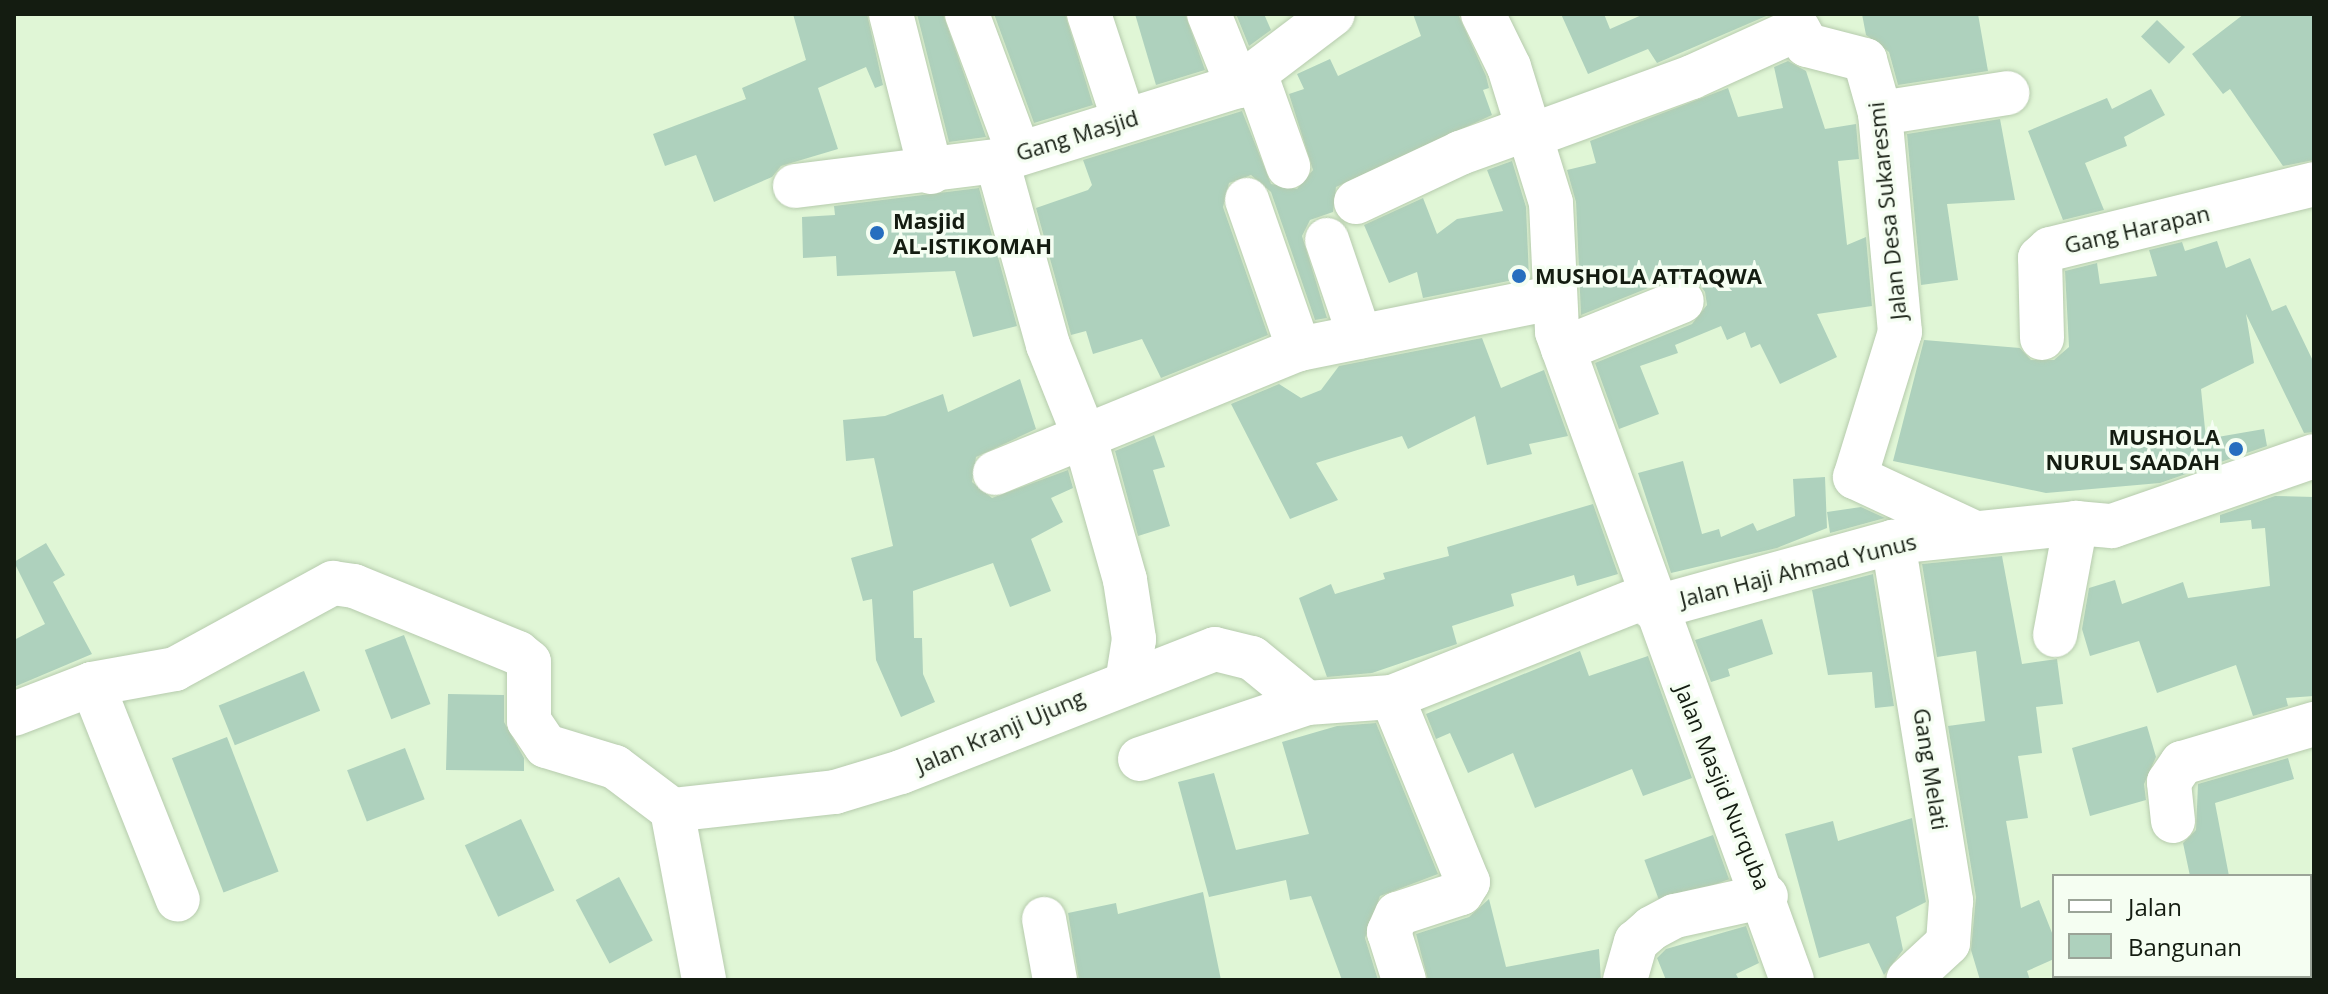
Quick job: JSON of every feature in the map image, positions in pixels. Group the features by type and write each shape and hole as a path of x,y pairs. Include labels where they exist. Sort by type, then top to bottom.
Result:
{"street":[{"path":"891,14 931,172"},
{"path":"967,14 1007,156 1048,345 1084,435 1125,580 1131,659"},
{"path":"1089,14 1124,120"},
{"path":"1209,14 1247,81 1288,166"},
{"name":"Gang Masjid","path":"795,186 931,172 1007,156 1247,81 1333,14"},
{"path":"1483,14 1533,135 1551,203 1551,298 1563,349 1652,601"},
{"name":"Jalan Desa Sukaresmi","path":"1533,135 1692,77 1798,29 1807,45 1865,60 1880,113 1896,347 1855,477 1971,531"},
{"path":"1880,113 2007,93"},
{"path":"1356,202 1460,153 1510,135 1533,135"},
{"name":"Gang Harapan","path":"2042,338 2040,258 2050,249 2314,184"},
{"path":"1247,200 1299,349"},
{"path":"1327,240 1360,337"},
{"path":"995,473 1299,349 1551,298"},
{"path":"1563,349 1682,301"},
{"name":"Jalan Haji Ahmad Yunus","path":"1140,759 1307,703 1392,697 1652,601 1893,542 1971,531 2076,523 2112,526 2314,456"},
{"path":"2055,635 2076,523"},
{"name":"Gang Melati","path":"1893,542 1951,901 1948,943 1908,980"},
{"path":"14,714 92,684 175,669 333,583 354,586 518,653 529,662 529,721 546,746 615,767 672,810 704,980"},
{"name":"Jalan Masjid Nurquba","path":"1652,601 1766,896 1792,980"},
{"name":"Jalan Kranji Ujung","path":"672,810 848,788 1131,659 1215,649 1252,658 1307,703"},
{"path":"92,684 178,900"},
{"path":"1392,697 1468,882 1461,893 1397,914 1389,932 1404,980"},
{"path":"2173,821 2169,782 2182,763 2314,724"},
{"path":"1625,980 1636,942 1652,928 1675,916 1766,896"},
{"path":"1044,919 1055,980"}],"building":[{"path":"793,14 867,14 883,85 875,88 866,67 818,88 838,149 781,166 772,177 714,202 696,155 665,166 653,134 746,99 742,88 806,60"},
{"path":"917,14 943,14 986,137 949,142"},
{"path":"994,14 1065,14 1093,105 1034,123"},
{"path":"1135,14 1185,14 1205,70 1156,85"},
{"path":"1236,14 1264,14 1271,30 1249,46"},
{"path":"1413,14 1458,14 1486,76 1489,88 1483,90 1492,115 1336,187 1333,212 1310,220 1302,236 1327,318 1315,320 1271,192 1251,175 1229,183 1223,207 1268,335 1161,378 1142,339 1093,354 1086,331 1071,335 1036,208 1088,190 1092,185 1083,160 1242,111 1271,184 1297,189 1313,170 1289,94 1304,89 1297,74 1330,59 1338,76 1421,36"},
{"path":"1561,14 1604,14 1610,29 1644,14 1771,14 1657,63 1648,49 1588,74"},
{"path":"1862,14 1978,14 1988,71 1898,85 1889,52 1866,35"},
{"path":"2244,14 2314,14 2314,160 2283,166 2230,89 2223,94 2192,54"},
{"path":"2157,20 2185,47 2169,64 2141,37"},
{"path":"1788,61 1806,71 1825,129 1856,124 1859,159 1838,161 1847,245 1866,237 1872,306 1817,314 1837,357 1780,384 1760,344 1751,348 1745,332 1727,340 1721,326 1675,345 1678,353 1640,366 1659,414 1619,429 1595,363 1692,324 1707,305 1705,292 1697,281 1673,278 1581,315 1576,202 1567,170 1596,163 1590,141 1728,88 1738,117 1783,108 1774,67"},
{"path":"2151,89 2165,115 2124,137 2127,146 2085,163 2104,210 2063,220 2028,131 2107,98 2112,109"},
{"path":"2000,119 2015,200 1947,204 1958,280 1921,285 1907,134"},
{"path":"1512,161 1526,207 1529,277 1423,298 1417,272 1389,283 1364,225 1423,198 1437,234 1457,219 1503,211 1487,170"},
{"path":"979,188 1017,326 973,337 955,271 837,276 836,256 803,258 802,217 835,215 834,206"},
{"path":"2217,241 2226,268 2250,258 2272,311 2286,305 2314,363 2314,432 2304,433 2246,314 2254,363 2201,389 2206,439 2264,429 2267,446 2160,483 2046,493 1893,461 1924,340 2020,348 2031,360 2054,360 2069,347 2065,271 2097,263 2100,284 2157,276 2149,250 2182,242 2185,251"},
{"path":"1482,338 1501,388 1544,370 1568,436 1529,444 1532,454 1487,465 1475,416 1408,449 1402,436 1316,463 1338,500 1290,519 1231,404 1279,384 1301,398 1321,390 1339,366"},
{"path":"1020,379 1036,429 976,457 972,482 992,498 1068,470 1073,488 1051,498 1063,522 1031,539 1051,591 1010,607 993,563 913,591 914,638 922,638 923,674 935,702 901,717 876,660 872,599 863,601 851,558 893,546 874,458 846,461 843,420 885,416 943,394 948,412"},
{"path":"1154,435 1165,467 1153,470 1170,526 1138,536 1115,451"},
{"path":"1683,461 1702,534 1719,529 1721,537 1753,523 1757,531 1795,516 1793,479 1825,477 1827,528 1777,548 1671,573 1638,473"},
{"path":"2275,496 2314,497 2314,696 2286,698 2288,706 2253,716 2236,665 2157,693 2139,641 2090,656 2082,629 2089,588 2115,580 2122,604 2183,582 2188,598 2270,586 2265,528 2252,529 2251,520 2220,523 2220,515"},
{"path":"1593,504 1618,574 1577,586 1574,575 1511,594 1514,606 1452,626 1457,644 1372,673 1327,677 1299,598 1331,584 1335,594 1385,579 1383,573 1449,556 1447,547"},
{"path":"1861,507 1885,518 1830,533 1827,512"},
{"path":"46,543 65,575 53,582 92,654 14,687 14,640 45,624 14,562"},
{"path":"2002,556 2022,664 2057,659 2063,704 2036,707 2042,753 2018,756 2028,818 2006,821 2021,908 2039,900 2052,933 2052,960 2027,971 2030,980 1980,980 1971,950 1976,897 1948,726 1985,721 1976,651 1937,657 1922,564"},
{"path":"1873,574 1894,706 1875,708 1872,672 1828,675 1812,590"},
{"path":"1762,619 1773,654 1728,669 1730,676 1711,682 1695,640"},
{"path":"404,635 431,704 391,719 365,650"},
{"path":"1580,651 1589,676 1648,656 1692,778 1643,796 1632,769 1535,808 1513,753 1468,773 1450,733 1436,739 1426,714"},
{"path":"304,671 320,711 235,745 219,705"},
{"path":"448,694 504,695 504,722 524,758 524,771 446,770"},
{"path":"1376,723 1438,874 1380,896 1365,938 1378,980 1342,980 1311,896 1290,900 1286,880 1209,897 1178,782 1214,773 1236,850 1309,834 1282,742 1337,726"},
{"path":"2147,726 2156,757 2144,784 2146,800 2090,816 2072,748"},
{"path":"227,737 279,871 224,893 172,758"},
{"path":"405,748 425,799 367,822 347,770"},
{"path":"2288,758 2294,779 2215,803 2229,874 2190,874 2183,843 2196,830 2198,784"},
{"path":"1912,818 1926,902 1896,917 1903,950 1884,975 1869,943 1819,958 1785,834 1833,821 1838,841"},
{"path":"521,819 554,891 498,917 465,845"},
{"path":"1713,835 1729,879 1660,904 1644,860"},
{"path":"619,877 653,941 610,964 576,900"},
{"path":"1203,892 1221,980 1079,980 1068,913 1116,903 1118,914"},
{"path":"1489,899 1506,967 1599,949 1601,980 1428,980 1416,934 1469,917"},
{"path":"1746,926 1759,963 1736,974 1739,980 1666,980 1657,958 1666,949"}],"place":[{"name":"Masjid AL-ISTIKOMAH","path":"877,233"},
{"name":"MUSHOLA ATTAQWA","path":"1519,276"},
{"name":"MUSHOLA NURUL SAADAH","path":"2236,449"}]}
